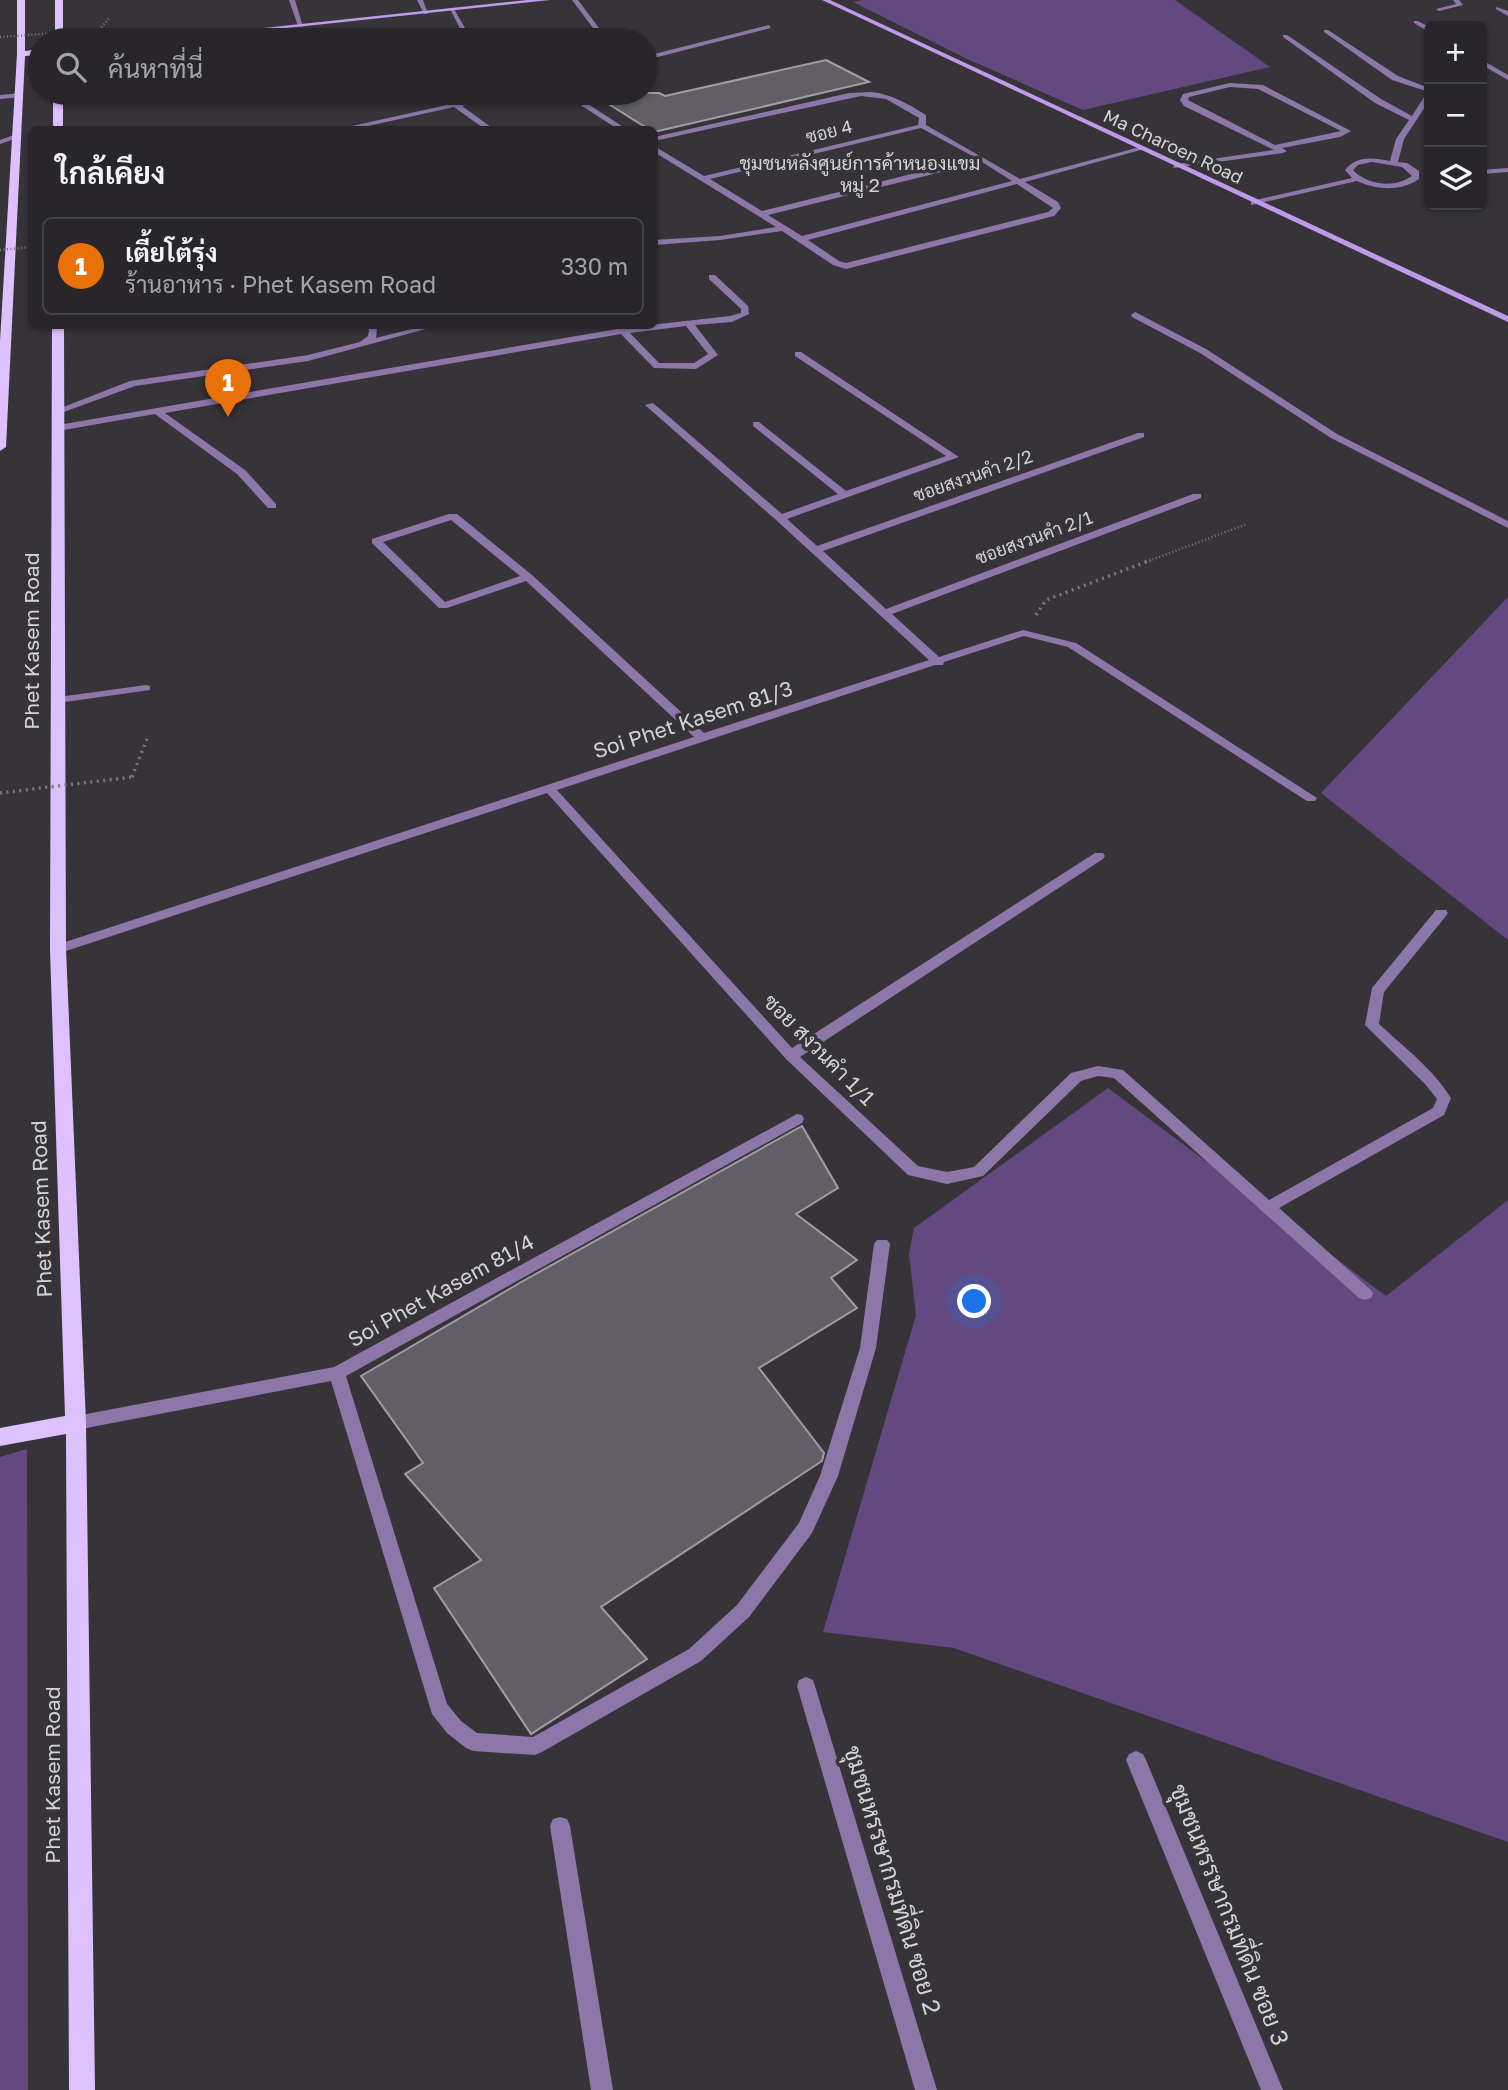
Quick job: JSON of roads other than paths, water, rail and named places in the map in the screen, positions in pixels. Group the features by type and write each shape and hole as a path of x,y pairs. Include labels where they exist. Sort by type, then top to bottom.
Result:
{"main road":[{"path":"0,447 21,54 21,0"},
{"path":"59,0 59,28"},
{"path":"280,28 547,0"},
{"name":"Ma Charoen Road","path":"825,0 1254,203 1508,319"},
{"path":"21,54 28,53"},
{"path":"58,105 58,126"},
{"name":"Phet Kasem Road","path":"58,329 58,949 76,1423 82,2090"},
{"path":"0,1437 76,1423"}],"street":[{"path":"292,0 301,26"},
{"path":"420,0 426,13"},
{"path":"575,0 596,28"},
{"path":"1439,9 1460,5 1456,0"},
{"path":"1498,8 1508,14"},
{"path":"452,10 462,28"},
{"path":"1416,22 1424,27"},
{"path":"658,55 769,27"},
{"path":"1326,31 1395,78 1424,88"},
{"path":"1285,36 1378,102 1413,119"},
{"path":"1487,65 1508,78"},
{"path":"1487,71 1508,67"},
{"path":"1230,85 1260,87 1348,131 1278,149 1186,104 1186,96 1230,85"},
{"path":"658,138 872,92 890,96 923,117 922,125 1019,180 1057,208 1051,214 846,266 836,264 762,214 658,150"},
{"path":"0,97 18,95"},
{"path":"1394,162 1400,139 1424,103"},
{"path":"355,126 451,105"},
{"path":"457,105 486,126"},
{"path":"585,105 619,126"},
{"name":"ซอย 4","path":"704,178 922,125"},
{"path":"0,142 17,137"},
{"path":"1177,166 1354,139"},
{"path":"801,239 1140,149"},
{"path":"658,159 669,157"},
{"path":"762,214 983,159"},
{"path":"1356,179 1349,170 1355,163 1372,160 1394,162 1416,173 1424,173"},
{"path":"1487,172 1508,170"},
{"path":"1254,203 1356,179 1375,184 1397,185 1413,181 1416,173"},
{"path":"658,243 785,229"},
{"path":"658,327 741,317 747,311 712,277"},
{"path":"1135,315 1203,351 1334,436 1508,525"},
{"path":"623,331 657,366 696,366 713,355 688,323"},
{"path":"364,344 372,337 373,329"},
{"path":"58,411 133,383 308,358 422,329"},
{"path":"58,428 639,329"},
{"path":"780,518 954,457 799,354"},
{"path":"650,405 816,550 939,663"},
{"path":"158,412 241,472 272,506"},
{"path":"756,424 846,496"},
{"name":"ซอยสงวนคำ 2/2","path":"816,550 1141,435"},
{"name":"ซอยสงวนคำ 2/1","path":"884,613 1197,496"},
{"path":"528,577 443,606 376,541 453,516 528,577 701,737"},
{"name":"Soi Phet Kasem 81/3","path":"58,949 701,737 939,663 1023,633 1072,645 1311,798"},
{"path":"58,700 146,688"},
{"name":"ซอย สงวนคำ 1/1","path":"549,788 791,1056 913,1171 947,1178 978,1172 1076,1077 1098,1072 1118,1074 1269,1207"},
{"path":"791,1056 1099,856"},
{"path":"1365,1294 1269,1207 1439,1111 1444,1098 1430,1080 1372,1025 1377,991 1441,913"},
{"name":"Soi Phet Kasem 81/4","path":"76,1423 337,1373 797,1119"},
{"path":"337,1373 439,1708 454,1727 473,1742 535,1746 695,1655 743,1611 806,1528 829,1476 869,1348 882,1244"},
{"name":"ชุมชนหรรษากรมที่ดิน ซอย 2","path":"806,1686 926,2090"},
{"name":"ชุมชนหรรษากรมที่ดิน ซอย 3","path":"1136,1760 1272,2090"},
{"path":"560,1826 602,2090"}],"place":[{"name":"เตี้ยโต้รุ่ง","path":"228,417"}],"district":[{"name":"ชุมชนหลังศูนย์การค้าหนองแขม หมู่ 2","path":"860,174"}]}
